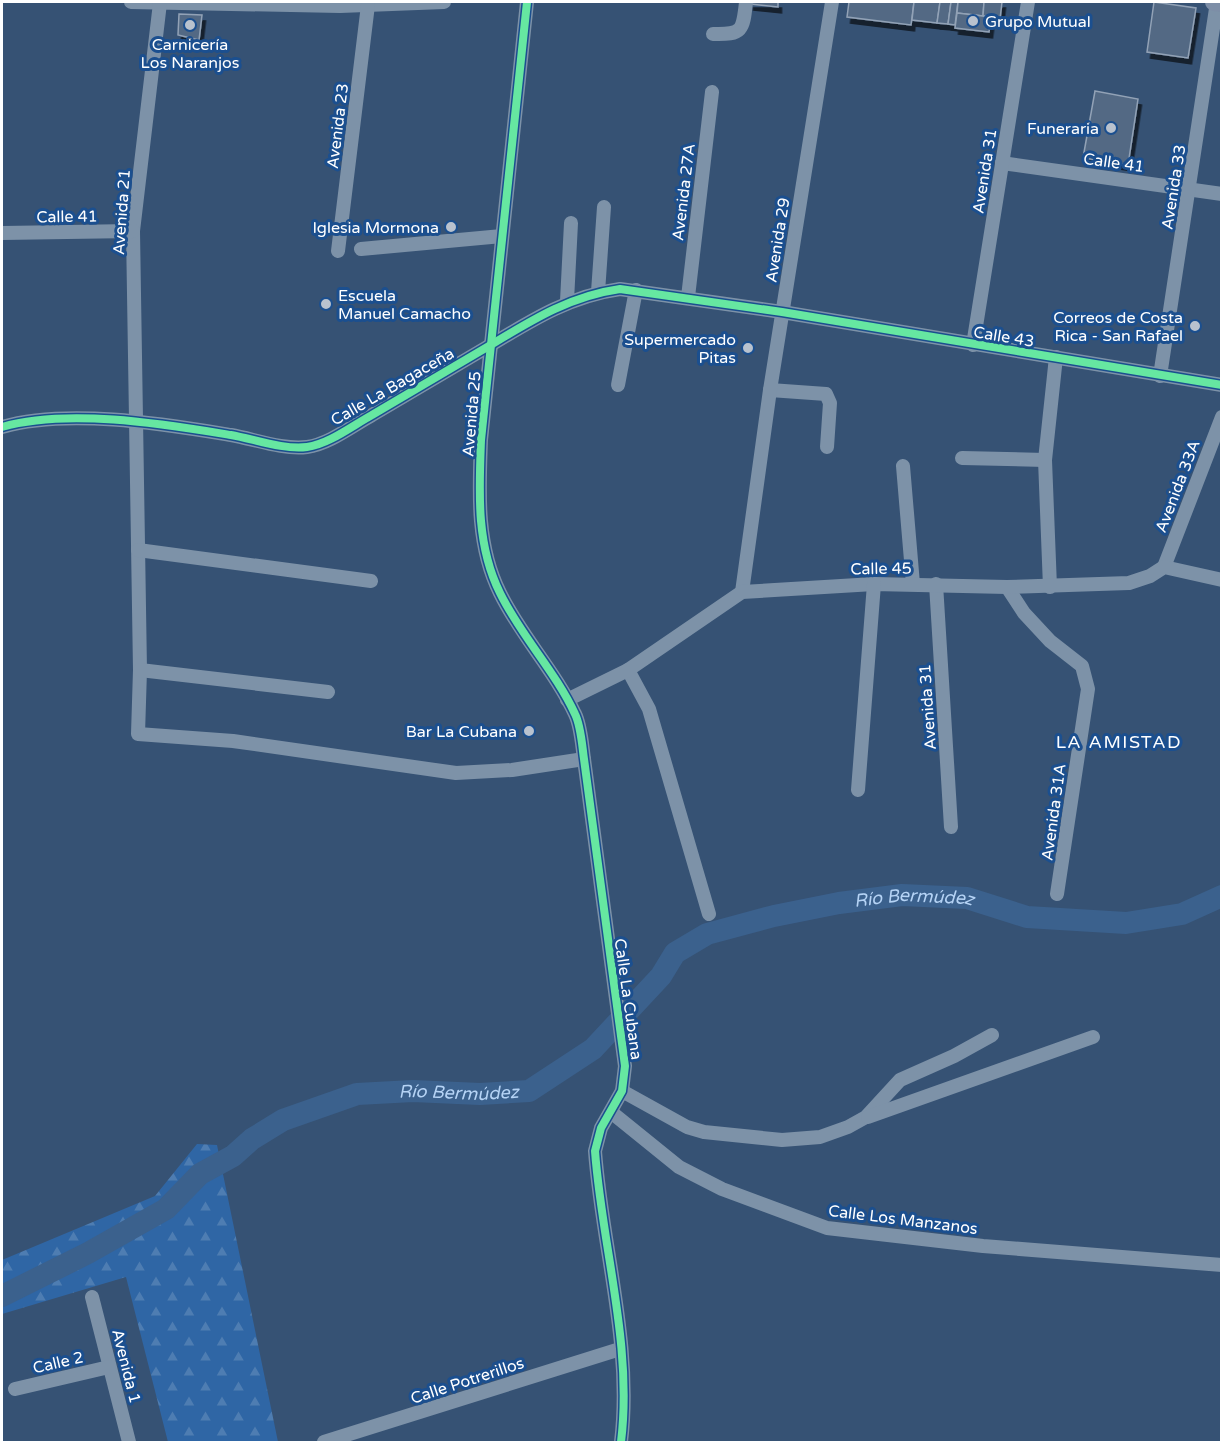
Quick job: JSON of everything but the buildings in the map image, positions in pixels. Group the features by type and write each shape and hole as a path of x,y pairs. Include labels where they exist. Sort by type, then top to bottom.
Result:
{"main road":[{"path":"1216,2 1221,3"}],"street":[{"path":"131,2 368,5 444,2"},
{"name":"Avenida 25","path":"527,2 481,440 479,494 485,553 499,592 567,700"},
{"path":"713,34 732,34 739,31 744,23 746,2"},
{"name":"Avenida 29","path":"742,592 770,390 832,2"},
{"name":"Avenida 31","path":"973,345 1028,2"},
{"name":"Avenida 33","path":"1160,376 1216,2"},
{"name":"Avenida 21","path":"160,3 133,231 140,670 138,734 233,741 456,773 512,770 584,759"},
{"name":"Avenida 23","path":"338,251 368,5"},
{"name":"Avenida 27A","path":"688,297 712,92"},
{"name":"Calle 41","path":"1002,163 1221,194"},
{"path":"598,292 604,207"},
{"path":"567,301 571,222"},
{"name":"Calle 41","path":"2,233 133,231"},
{"path":"361,249 502,236"},
{"name":"Calle La Bagaceña","path":"2,428 21,422 69,418 136,423 229,435 293,447 308,447 323,442 354,425 536,316 567,301 598,292 620,289 636,290 782,312"},
{"path":"618,385 636,290"},
{"name":"Calle 43","path":"782,312 1221,385"},
{"path":"1050,587 1045,460 1056,357"},
{"path":"770,390 826,394 830,403 827,447"},
{"name":"Avenida 33A","path":"1164,567 1221,417"},
{"path":"962,458 1045,460"},
{"path":"903,466 913,584"},
{"path":"138,550 371,580"},
{"path":"1164,567 1221,580"},
{"name":"Calle 45","path":"742,592 874,584 1007,587 1130,584 1164,567"},
{"path":"858,790 874,584"},
{"name":"Avenida 31","path":"936,584 951,827"},
{"name":"Avenida 31A","path":"1007,587 1024,613 1050,641 1082,666 1087,677 1088,689 1058,894"},
{"path":"567,700 628,670 742,592"},
{"path":"140,670 328,692"},
{"path":"628,670 649,709 709,914"},
{"name":"Calle La Cubana","path":"567,700 576,716 584,759 625,1066 622,1091 601,1128 595,1151 620,1348 624,1419 621,1443"},
{"path":"866,1117 900,1080 992,1035"},
{"path":"622,1091 687,1126 704,1132 782,1140 820,1137 848,1127 866,1117 1093,1037"},
{"name":"Calle Los Manzanos","path":"611,1112 679,1167 722,1189 827,1228 983,1246 1221,1265"},
{"name":"Avenida 1","path":"92,1298 129,1443"},
{"name":"Calle Potrerillos","path":"324,1443 620,1348"},
{"name":"Calle 2","path":"15,1389 109,1366"}],"green space":[{"path":"197,1144 217,1145 278,1442 168,1442 126,1277 2,1314 2,1260 155,1196"}],"waterway":[{"name":"Río Bermúdez","path":"2,1296 88,1253 166,1209 200,1174 233,1156 252,1139 283,1120 357,1094 413,1091 480,1094 529,1091 593,1049 661,976 675,953 707,934 774,916 839,903 902,895 967,898 1027,917 1126,923 1182,914 1222,896"}],"cycle path":[{"path":"527,2 481,440 481,518 487,556 500,593 508,609 567,698 577,719 581,736 625,1066 622,1091 601,1128 595,1151 620,1333 624,1406 621,1442"},
{"path":"2,427 28,421 86,418 146,423 231,435 288,447 307,447 340,434 536,318 584,297 620,289 782,312 1222,385"}],"place":[{"name":"Grupo Mutual","path":"973,21"},
{"name":"Carnicería Los Naranjos","path":"190,25"},
{"name":"Funeraria","path":"1111,128"},
{"name":"Iglesia Mormona","path":"451,227"},
{"name":"Escuela Manuel Camacho","path":"326,304"},
{"name":"Correos de Costa Rica - San Rafael","path":"1195,326"},
{"name":"Supermercado Pitas","path":"748,348"},
{"name":"Bar La Cubana","path":"529,731"}],"district":[{"name":"LA AMISTAD","path":"1119,742"}]}
